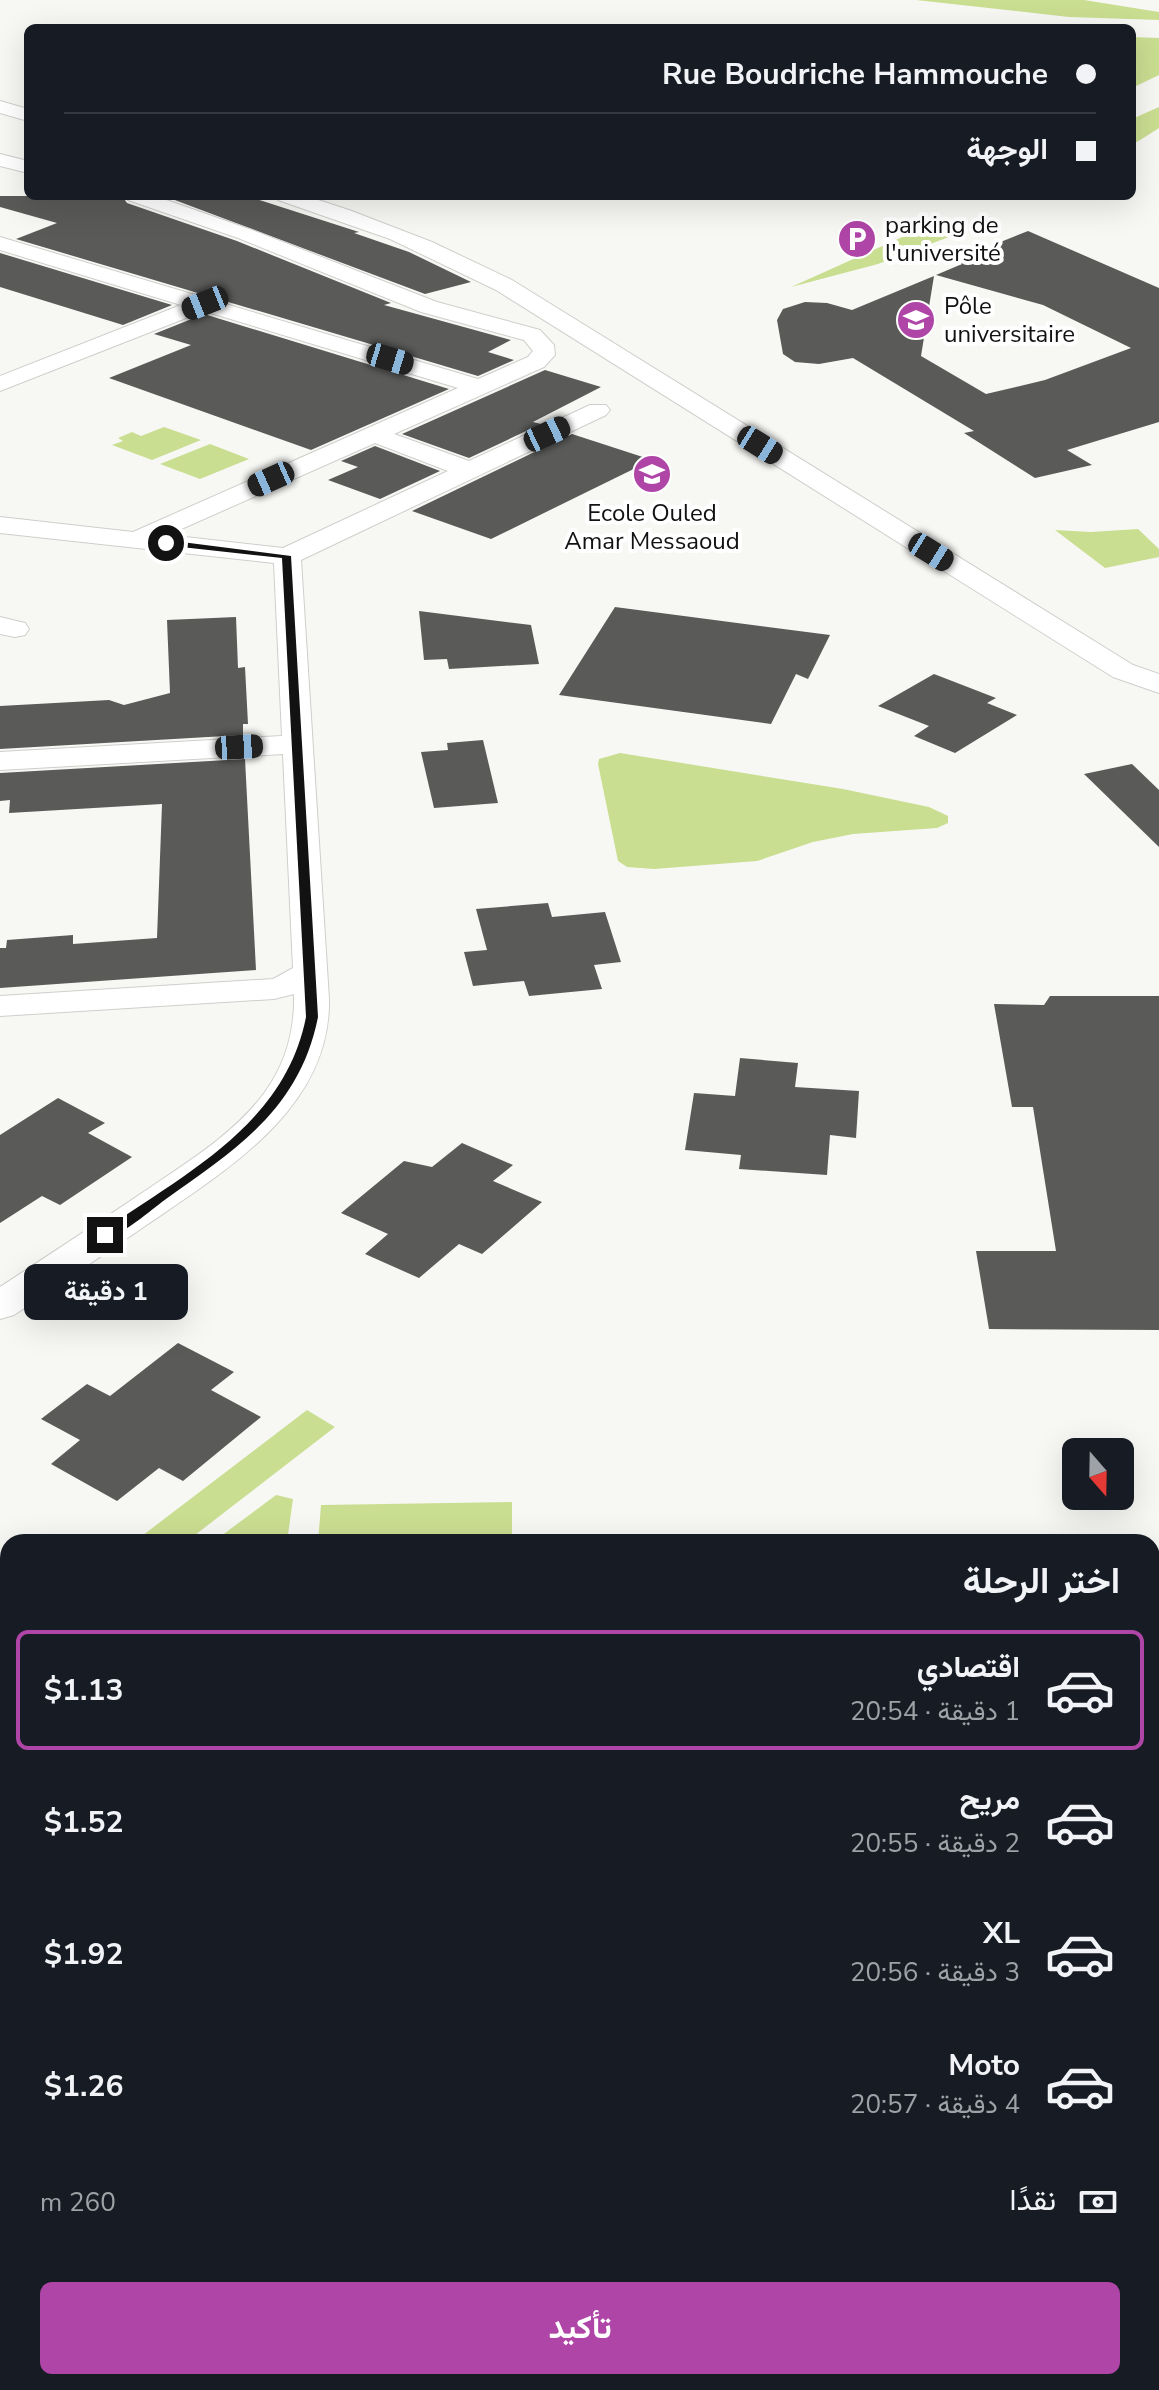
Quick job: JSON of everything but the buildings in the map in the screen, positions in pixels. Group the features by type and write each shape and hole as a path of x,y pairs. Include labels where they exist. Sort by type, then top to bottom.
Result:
{"street":[{"path":"0,107 24,114"},
{"path":"0,119 24,125"},
{"path":"0,160 24,166"},
{"path":"158,200 429,307 544,309 1139,662 1159,670"},
{"path":"136,540 543,357 546,349 544,343 486,307 430,247 354,217 298,200"},
{"path":"343,200 410,222 498,262 1139,662 1159,684"},
{"path":"0,243 479,387"},
{"path":"0,384 205,303"},
{"path":"429,307 486,307"},
{"path":"0,525 287,556 598,410"},
{"path":"378,430 385,439 469,470"},
{"path":"0,1306 217,1158 248,1132 289,1082 306,1047 311,1023 310,972 287,556"},
{"path":"1139,662 1159,697"},
{"path":"0,761 299,744"},
{"path":"0,1006 274,989 293,984 310,972"},
{"path":"274,989 292,996 311,1023"}],"green space":[{"path":"916,0 1084,0 1159,12 1159,20 1069,17"},
{"path":"1136,37 1159,38 1159,75 1136,86"},
{"path":"1159,107 1159,128 1136,142 1136,117"},
{"path":"927,226 954,235 878,264 791,287"},
{"path":"164,427 201,440 152,460 112,445 123,441 118,438 132,432 141,436"},
{"path":"210,444 249,459 200,479 160,464"},
{"path":"1138,529 1159,549 1159,557 1105,568 1055,530 1091,532"},
{"path":"620,753 843,789 929,807 948,816 948,823 937,828 853,834 813,842 757,861 654,869 627,867 618,861 598,764 599,759"},
{"path":"95,1278 123,1295 92,1314 65,1297"},
{"path":"307,1410 335,1427 196,1534 144,1534"},
{"path":"276,1495 293,1499 288,1534 224,1534"},
{"path":"512,1502 512,1534 319,1534 321,1505"}],"place":[{"name":"parking de l'université","path":"857,239"},
{"name":"Pôle universitaire","path":"916,320"},
{"name":"Ecole Ouled Amar Messaoud","path":"652,474"}],"route":[{"path":"105,1235 229,1149 265,1115 289,1082 306,1047 312,1017 287,556 166,543"}]}
